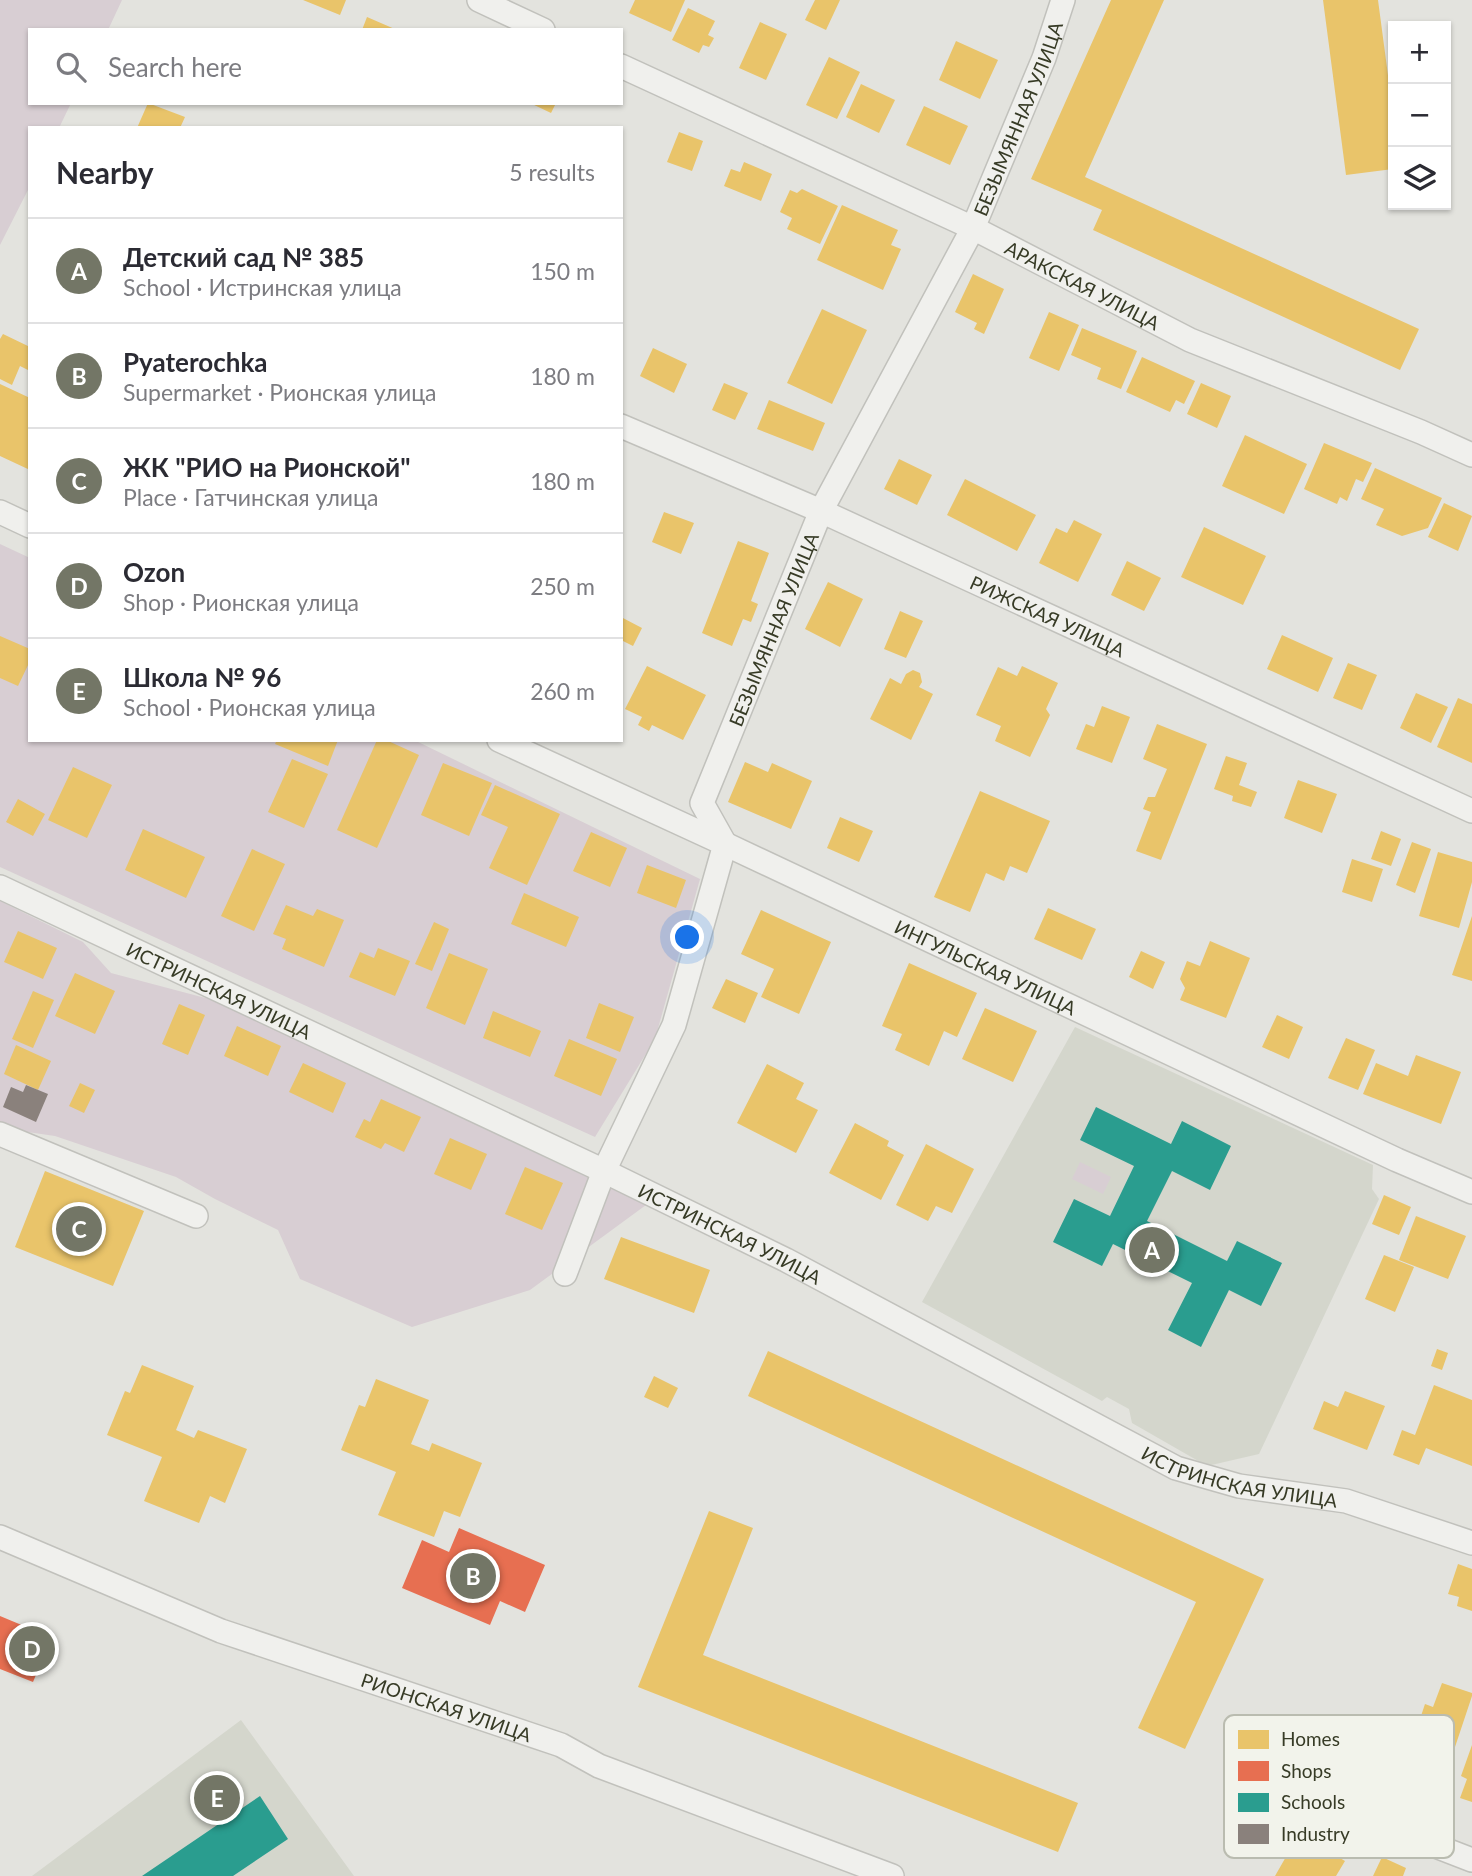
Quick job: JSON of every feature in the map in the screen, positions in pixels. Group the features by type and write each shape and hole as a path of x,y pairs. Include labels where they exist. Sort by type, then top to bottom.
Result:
{"street":[{"path":"479,0 539,28"},
{"name":"БЕЗЫМЯННАЯ УЛИЦА","path":"725,844 702,803 821,511 973,228 1044,58 1063,0"},
{"name":"АРАКСКАЯ УЛИЦА","path":"623,67 973,228 1190,341 1421,432 1472,455"},
{"name":"РИЖСКАЯ УЛИЦА","path":"623,427 821,511 1472,811"},
{"path":"0,512 28,525"},
{"name":"ИНГУЛЬСКАЯ УЛИЦА","path":"503,742 1397,1160 1472,1192"},
{"path":"565,1274 604,1171 674,1026 725,844"},
{"name":"ИСТРИНСКАЯ УЛИЦА","path":"0,887 604,1171 786,1260 1175,1468 1239,1486 1346,1501 1472,1543"},
{"path":"0,1135 196,1216"},
{"name":"РИОНСКАЯ УЛИЦА","path":"0,1537 221,1631 561,1745 600,1766 892,1876"},
{"path":"1454,1853 1472,1860"}],"shaded area":[{"path":"0,0 122,0 109,28 28,28 28,105 70,105 60,126 28,126 28,190 0,245"},
{"path":"0,544 28,557 28,742 418,742 700,879 655,1039 595,1137 0,867"},
{"path":"0,901 83,942 111,973 213,1000 646,1205 530,1290 412,1327 300,1279 278,1230 176,1177 55,1136 0,1128"},
{"path":"1075,1027 1373,1165 1372,1189 1379,1199 1259,1454 1207,1466 1132,1423 1129,1409 1107,1397 1102,1401 922,1302"},
{"path":"1080,1162 1111,1177 1103,1194 1072,1179"},
{"path":"241,1720 354,1876 32,1876"}],"building: Homes":[{"path":"303,0 346,0 340,15"},
{"path":"635,0 685,0 671,32 629,13"},
{"path":"815,0 840,0 826,30 805,20"},
{"path":"1111,0 1164,0 1085,177 1419,329 1400,370 1093,230 1102,210 1031,179"},
{"path":"1323,0 1378,0 1388,75 1388,170 1346,175"},
{"path":"688,8 715,21 708,35 714,38 709,47 703,45 699,53 672,40"},
{"path":"367,17 392,28 363,28"},
{"path":"760,22 787,34 766,80 739,68"},
{"path":"956,41 998,60 980,99 939,80"},
{"path":"829,57 860,72 837,119 806,105"},
{"path":"861,84 895,100 879,133 846,117"},
{"path":"147,105 185,117 181,126 138,126"},
{"path":"534,105 555,105 551,113"},
{"path":"924,106 968,126 950,165 906,145"},
{"path":"679,132 703,141 692,171 667,162"},
{"path":"744,162 772,174 761,201 724,186 731,169 740,172"},
{"path":"802,189 838,206 820,244 787,229 792,218 780,212 790,190 797,193"},
{"path":"842,205 898,230 891,245 901,249 883,290 817,260"},
{"path":"973,274 1004,289 984,334 974,329 977,323 955,312"},
{"path":"822,309 867,330 832,404 787,383"},
{"path":"1049,312 1079,325 1059,371 1029,358"},
{"path":"1082,328 1137,351 1121,389 1097,379 1101,368 1071,355"},
{"path":"3,334 28,346 28,370 20,366 12,385 0,379 0,339"},
{"path":"653,348 687,364 674,393 640,376"},
{"path":"1142,357 1195,381 1184,404 1176,400 1170,412 1126,392"},
{"path":"724,383 748,393 735,420 712,410"},
{"path":"1201,383 1231,396 1217,428 1187,414"},
{"path":"0,384 28,397 28,469 0,456"},
{"path":"769,400 825,423 813,451 757,429"},
{"path":"1245,435 1307,464 1284,514 1222,486"},
{"path":"1324,443 1372,463 1363,482 1356,479 1347,501 1340,497 1337,504 1304,489"},
{"path":"899,459 932,475 917,505 884,489"},
{"path":"1375,468 1442,498 1428,528 1402,536 1376,525 1384,509 1361,499"},
{"path":"965,479 1036,515 1017,551 947,515"},
{"path":"1444,503 1472,516 1458,551 1428,537"},
{"path":"664,512 694,523 681,554 652,542"},
{"path":"1074,520 1102,534 1078,582 1039,563 1056,528 1067,533"},
{"path":"1204,527 1266,556 1243,605 1181,577"},
{"path":"738,541 769,553 751,601 758,604 751,622 743,619 732,646 702,633"},
{"path":"1127,561 1161,578 1144,611 1111,595"},
{"path":"828,582 863,599 840,647 805,629"},
{"path":"900,611 923,621 906,658 884,649"},
{"path":"623,618 642,628 633,646 623,641"},
{"path":"1282,635 1333,658 1318,692 1267,669"},
{"path":"0,636 28,648 28,665 18,686 0,678"},
{"path":"1348,663 1377,675 1362,710 1333,698"},
{"path":"647,666 706,695 683,740 652,725 649,731 638,725 642,717 625,709"},
{"path":"1022,666 1058,683 1046,709 1050,715 1030,757 995,741 1001,726 976,715 998,667 1017,676"},
{"path":"913,670 920,673 922,682 919,687 933,694 911,740 870,719 890,678 901,684 906,674"},
{"path":"1416,693 1448,707 1431,743 1400,728"},
{"path":"1458,698 1472,704 1472,763 1437,747"},
{"path":"1102,706 1130,717 1112,763 1076,749 1086,724 1094,727"},
{"path":"1157,724 1207,744 1161,860 1136,851 1151,812 1143,809 1148,797 1155,797 1167,769 1143,759"},
{"path":"276,742 337,742 328,766 275,744"},
{"path":"376,742 390,742 419,755 377,848 337,830"},
{"path":"1226,756 1247,763 1239,785 1257,792 1251,807 1232,801 1233,796 1214,789"},
{"path":"292,759 328,774 304,828 268,812"},
{"path":"745,762 768,772 772,763 812,781 791,829 728,802"},
{"path":"443,763 492,783 469,836 421,815"},
{"path":"73,767 112,785 87,838 48,820"},
{"path":"1298,780 1337,794 1322,833 1284,818"},
{"path":"495,785 560,814 527,885 489,868 508,827 481,815"},
{"path":"980,791 1050,821 1027,873 1010,866 1004,881 986,873 970,912 934,897"},
{"path":"18,799 45,814 33,836 6,822"},
{"path":"840,817 873,831 859,862 827,848"},
{"path":"143,829 205,857 186,898 125,870"},
{"path":"1381,831 1401,839 1391,866 1371,859"},
{"path":"591,832 627,848 610,887 573,871"},
{"path":"1412,842 1431,849 1415,893 1396,885"},
{"path":"252,849 285,864 254,931 221,916"},
{"path":"1438,852 1472,862 1472,882 1459,928 1419,916"},
{"path":"1352,859 1383,869 1372,902 1342,892"},
{"path":"647,865 686,880 676,908 637,893"},
{"path":"524,893 579,917 566,947 511,924"},
{"path":"286,905 313,916 317,909 344,920 324,967 282,949 286,939 273,934"},
{"path":"1048,908 1096,929 1082,960 1034,939"},
{"path":"761,910 831,942 799,1014 761,997 774,969 741,954"},
{"path":"1472,916 1472,981 1452,975"},
{"path":"434,922 449,929 432,971 415,964"},
{"path":"18,931 57,948 43,979 4,962"},
{"path":"1210,941 1250,958 1226,1018 1180,1000 1185,988 1180,979 1187,961 1200,966"},
{"path":"378,948 410,961 395,996 349,977 360,952 374,958"},
{"path":"1141,951 1165,962 1153,989 1129,977"},
{"path":"449,953 488,969 465,1025 426,1008"},
{"path":"909,963 977,993 957,1037 944,1031 929,1066 895,1050 902,1034 882,1026"},
{"path":"75,973 115,991 95,1034 55,1016"},
{"path":"726,979 758,993 745,1023 712,1008"},
{"path":"33,991 54,1000 33,1048 12,1039"},
{"path":"599,1003 634,1017 620,1052 586,1038"},
{"path":"179,1004 205,1015 188,1055 162,1044"},
{"path":"985,1008 1037,1031 1013,1082 962,1059"},
{"path":"493,1011 541,1031 530,1057 483,1038"},
{"path":"1277,1015 1303,1027 1289,1059 1262,1047"},
{"path":"237,1026 281,1046 268,1076 224,1056"},
{"path":"1346,1038 1375,1050 1358,1090 1328,1078"},
{"path":"569,1039 617,1059 601,1096 554,1076"},
{"path":"16,1045 51,1061 38,1090 4,1074"},
{"path":"1416,1055 1461,1072 1441,1124 1363,1094 1376,1063 1408,1076"},
{"path":"303,1063 346,1083 333,1113 289,1092"},
{"path":"767,1064 804,1083 796,1099 818,1110 796,1153 737,1123"},
{"path":"80,1083 95,1090 84,1113 69,1106"},
{"path":"381,1099 421,1117 404,1152 385,1143 381,1149 355,1137 364,1119 370,1122"},
{"path":"855,1123 889,1141 887,1146 904,1155 881,1200 829,1173"},
{"path":"450,1138 487,1154 471,1190 434,1174"},
{"path":"926,1144 974,1169 952,1213 936,1206 928,1221 896,1205"},
{"path":"525,1167 563,1183 542,1230 505,1214"},
{"path":"45,1171 144,1211 113,1286 15,1247"},
{"path":"1384,1195 1411,1207 1399,1235 1372,1224"},
{"path":"1416,1216 1466,1236 1448,1279 1399,1260"},
{"path":"621,1237 710,1270 694,1313 604,1279"},
{"path":"1384,1255 1414,1267 1395,1312 1365,1299"},
{"path":"1437,1349 1448,1353 1442,1370 1431,1366"},
{"path":"768,1351 1264,1579 1185,1749 1138,1728 1196,1602 748,1396"},
{"path":"142,1365 194,1386 176,1430 194,1438 198,1430 247,1449 225,1503 210,1496 199,1523 144,1501 162,1457 107,1435 125,1391 130,1393"},
{"path":"654,1376 678,1388 668,1408 644,1397"},
{"path":"376,1379 429,1400 411,1444 429,1451 432,1443 482,1463 460,1517 444,1511 434,1537 378,1515 396,1472 341,1450 359,1405 365,1407"},
{"path":"1434,1385 1472,1400 1472,1466 1426,1448 1419,1465 1393,1455 1402,1430 1415,1435"},
{"path":"1345,1391 1385,1406 1367,1450 1313,1429 1324,1401 1338,1407"},
{"path":"709,1511 753,1528 703,1655 1078,1803 1058,1852 638,1687"},
{"path":"1458,1564 1472,1569 1472,1611 1457,1606 1459,1597 1448,1594"},
{"path":"1442,1683 1472,1693 1454,1750 1454,1715 1421,1715 1425,1704 1433,1707"},
{"path":"1472,1745 1472,1802 1460,1798 1467,1779 1461,1776"},
{"path":"1285,1858 1340,1858 1345,1861 1336,1876 1275,1876"},
{"path":"1382,1858 1406,1868 1403,1876 1373,1876"}],"building: Shops":[{"path":"459,1528 545,1565 525,1612 500,1601 490,1625 402,1588 422,1540 449,1552"},
{"path":"0,1616 24,1626 20,1635 48,1646 33,1682 0,1669"}],"building: Schools":[{"path":"1096,1107 1171,1144 1182,1121 1231,1146 1210,1190 1172,1171 1147,1221 1227,1261 1237,1241 1282,1263 1261,1306 1229,1290 1201,1347 1168,1330 1192,1283 1113,1244 1102,1266 1053,1242 1074,1199 1110,1216 1134,1166 1080,1140"},
{"path":"260,1796 288,1839 233,1876 142,1876"}],"building: Industry":[{"path":"26,1085 48,1094 36,1122 3,1107 11,1087 23,1092"}],"place":[{"name":"ЖК \"РИО на Рионской\"","path":"79,1229"},
{"name":"Детский сад № 385","path":"1152,1250"},
{"name":"Pyaterochka","path":"473,1576"},
{"name":"Ozon","path":"32,1649"},
{"name":"Школа № 96","path":"217,1798"}]}
